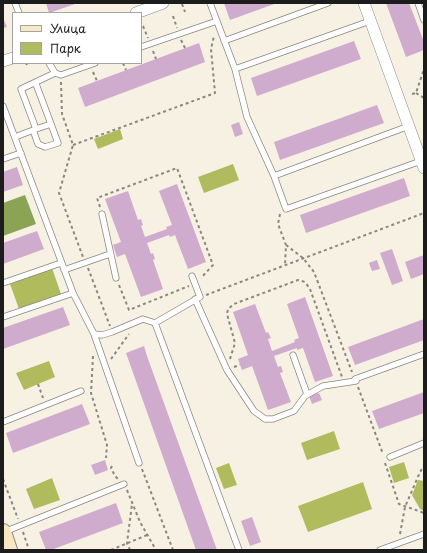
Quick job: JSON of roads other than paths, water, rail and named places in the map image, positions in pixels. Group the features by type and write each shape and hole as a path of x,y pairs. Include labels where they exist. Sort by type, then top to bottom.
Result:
{"main road":[{"path":"3,532 9,550"}],"street":[{"path":"139,12 163,3"},
{"path":"364,3 423,164"}],"lane":[{"path":"210,3 235,69 247,117 274,176 286,209 423,164"},
{"path":"224,41 328,3"},
{"path":"418,3 424,20"},
{"path":"235,69 370,20"},
{"path":"142,47 217,21"},
{"path":"50,64 58,74"},
{"path":"36,84 58,142 45,147 38,144 35,130 21,89 58,74 92,64"},
{"path":"3,106 5,118 21,153 61,263 73,293 94,334 139,463"},
{"path":"14,137 50,124"},
{"path":"274,176 409,126"},
{"path":"3,159 21,153"},
{"path":"102,214 116,278"},
{"path":"64,270 110,254"},
{"path":"3,284 61,263"},
{"path":"192,276 198,298 227,370 254,411 265,419 273,419 294,411 307,394 323,386 355,380 424,354"},
{"path":"3,317 73,293"},
{"path":"94,334 102,335 112,332 142,319 155,323 198,298"},
{"path":"155,323 239,550"},
{"path":"293,354 307,394"},
{"path":"3,422 81,391"},
{"path":"390,457 424,444"},
{"path":"3,532 124,484"},
{"path":"380,550 424,534"}]}
